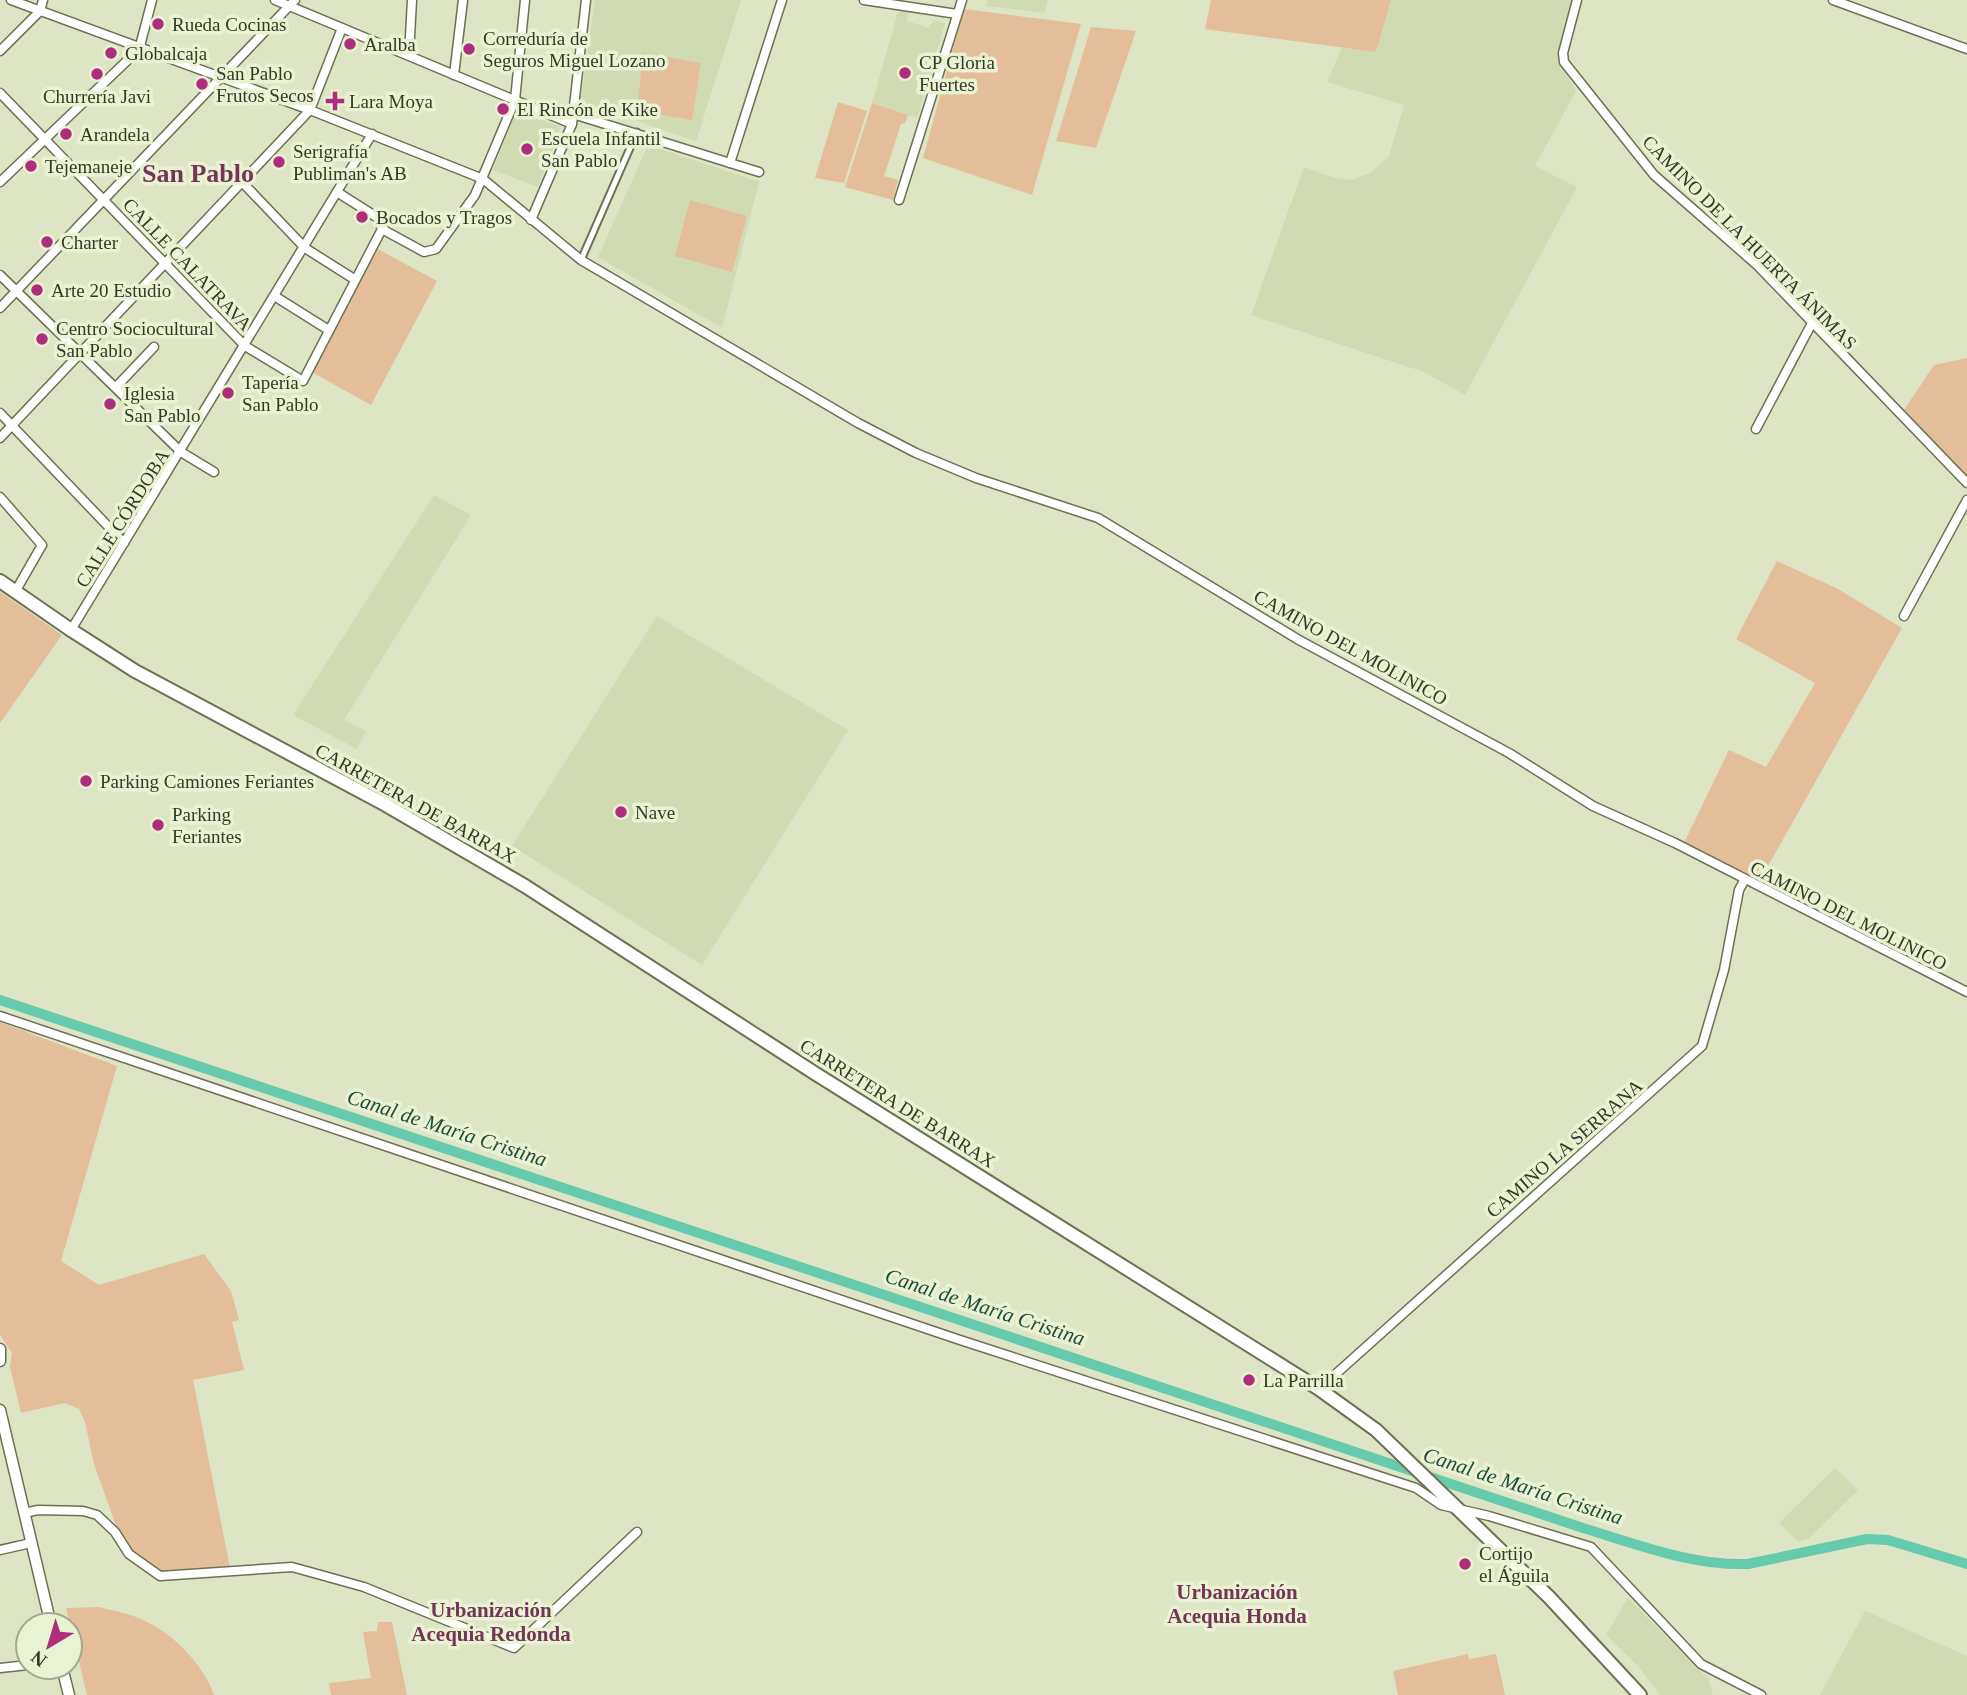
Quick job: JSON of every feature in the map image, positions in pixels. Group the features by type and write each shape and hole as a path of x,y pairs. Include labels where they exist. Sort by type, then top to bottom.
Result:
{"main road":[{"name":"CARRETERA DE BARRAX","path":"0,581 135,671 386,805 525,886 805,1067 1319,1389 1376,1430 1549,1597 1640,1695"}],"street":[{"name":"CAMINO DEL MOLINICO","path":"11,0 310,110 483,179 581,260 858,423 916,453 976,478 1098,518 1299,640 1509,753 1593,806 1745,879 1967,992"},
{"path":"0,51 40,11 43,0"},
{"path":"0,182 140,46 152,0"},
{"path":"275,0 292,3 342,28 572,124"},
{"path":"409,55 412,0"},
{"path":"454,75 463,0"},
{"path":"337,192 378,218 382,229 424,252 436,249 462,216 483,179 515,100 525,0"},
{"path":"531,220 572,124 586,0"},
{"path":"730,163 782,0"},
{"path":"864,0 957,15"},
{"path":"899,200 962,0"},
{"name":"CAMINO DE LA HUERTA ÁNIMAS","path":"1577,0 1563,53 1564,62 1580,86 1654,175 1757,265 1967,483"},
{"path":"1833,0 1967,49"},
{"path":"0,308 292,3"},
{"path":"0,438 310,110 342,28"},
{"name":"CALLE CALATRAVA","path":"0,93 245,346 303,381 327,329 382,229"},
{"path":"573,114 760,172"},
{"path":"581,260 637,132"},
{"name":"CALLE CÓRDOBA","path":"71,630 276,297 372,134"},
{"path":"242,183 305,248 354,279"},
{"path":"0,275 181,452 214,472"},
{"path":"276,297 327,329"},
{"path":"1756,429 1812,323"},
{"path":"116,387 154,347"},
{"path":"0,413 124,543"},
{"path":"0,497 42,545 15,592"},
{"path":"1904,616 1967,500"},
{"name":"CAMINO LA SERRANA","path":"1319,1389 1588,1145 1688,1061 1702,1046 1713,1012 1739,890 1745,879"},
{"path":"0,1016 947,1335 1416,1488 1441,1505 1489,1516 1591,1548 1701,1664 1761,1695"},
{"path":"0,1349 0,1361"},
{"path":"0,1410 4,1442 48,1611"},
{"path":"24,1513 38,1510 83,1511 97,1515 115,1532 129,1554 145,1568 160,1576 292,1567 364,1587 514,1648 636,1532"},
{"path":"0,1550 31,1543"}],"shaded area":[{"path":"595,0 741,0 696,141 584,103 581,98"},
{"path":"988,0 1048,0 1044,13 986,6"},
{"path":"1211,0 1391,0 1376,52 1205,29"},
{"path":"1391,0 1573,0 1558,59 1576,91 1535,166 1577,187 1465,395 1424,372 1251,315 1304,167 1335,178 1352,180 1372,172 1389,156 1404,105 1327,82 1342,47 1376,51"},
{"path":"964,9 1081,24 1032,195 923,158"},
{"name":"CP Gloria Fuertes","path":"898,12 908,12 907,21 929,28 934,20 945,23 917,118 872,103"},
{"path":"1091,27 1136,31 1096,148 1056,141"},
{"path":"643,53 701,63 692,120 637,111"},
{"path":"838,102 867,111 844,183 815,178"},
{"path":"872,103 908,115 905,123 901,124 884,176 898,180 893,200 845,187"},
{"name":"Escuela Infantil San Pablo","path":"516,110 561,127 538,187 493,170"},
{"path":"648,145 759,182 722,328 598,257"},
{"path":"690,200 747,216 732,272 675,256"},
{"path":"374,247 437,281 371,405 310,371"},
{"path":"1967,358 1967,478 1902,413 1934,365"},
{"path":"434,495 471,515 344,720 366,731 357,749 293,715"},
{"path":"1777,561 1838,589 1902,628 1759,882 1684,843 1729,750 1766,767 1815,683 1736,639"},
{"path":"0,592 62,635 0,723"},
{"path":"657,616 848,730 702,965 512,846"},
{"path":"0,1022 117,1066 61,1261 99,1285 204,1254 231,1291 239,1320 232,1322 244,1370 193,1380 230,1568 162,1573 136,1557 119,1534 94,1464 85,1422 79,1409 65,1403 21,1413 10,1367 12,1353 0,1335"},
{"path":"1835,1468 1858,1490 1808,1539 1798,1541 1779,1523"},
{"path":"1628,1598 1708,1679 1713,1695 1660,1695 1638,1666 1606,1635"},
{"path":"99,1607 135,1617 158,1628 187,1652 203,1673 214,1695 87,1695 84,1681 84,1611 67,1611 66,1608"},
{"path":"1865,1611 1967,1656 1967,1695 1820,1695"},
{"path":"378,1622 392,1622 407,1695 331,1695 329,1683 371,1678 363,1632 377,1631"},
{"path":"1468,1654 1469,1659 1496,1654 1505,1695 1398,1695 1393,1671"}],"waterway":[{"name":"Canal de María Cristina","path":"0,1000 1644,1547 1685,1558 1748,1564 1867,1539 1888,1540 1967,1564"}],"place":[{"name":"Rueda Cocinas","path":"158,24"},
{"name":"Aralba","path":"350,44"},
{"name":"Correduría de Seguros Miguel Lozano","path":"469,49"},
{"name":"Globalcaja","path":"111,53"},
{"name":"CP Gloria Fuertes","path":"905,73"},
{"name":"Churrería Javi","path":"97,74"},
{"name":"San Pablo Frutos Secos","path":"202,84"},
{"name":"Lara Moya","path":"335,101"},
{"name":"El Rincón de Kike","path":"503,109"},
{"name":"Arandela","path":"66,134"},
{"name":"Escuela Infantil San Pablo","path":"527,149"},
{"name":"Serigrafía Publiman's AB","path":"279,162"},
{"name":"Tejemaneje","path":"31,166"},
{"name":"Bocados y Tragos","path":"362,217"},
{"name":"Charter","path":"47,242"},
{"name":"Arte 20 Estudio","path":"37,290"},
{"name":"Centro Sociocultural San Pablo","path":"42,339"},
{"name":"Tapería San Pablo","path":"228,393"},
{"name":"Iglesia San Pablo","path":"110,404"},
{"name":"Parking Camiones Feriantes","path":"86,781"},
{"name":"Nave","path":"621,812"},
{"name":"Parking Feriantes","path":"158,825"},
{"name":"La Parrilla","path":"1249,1380"},
{"name":"Cortijo el Águila","path":"1465,1564"}],"district":[{"name":"San Pablo","path":"198,173"},
{"name":"Urbanización Acequia Honda","path":"1237,1604"},
{"name":"Urbanización Acequia Redonda","path":"491,1622"}]}
